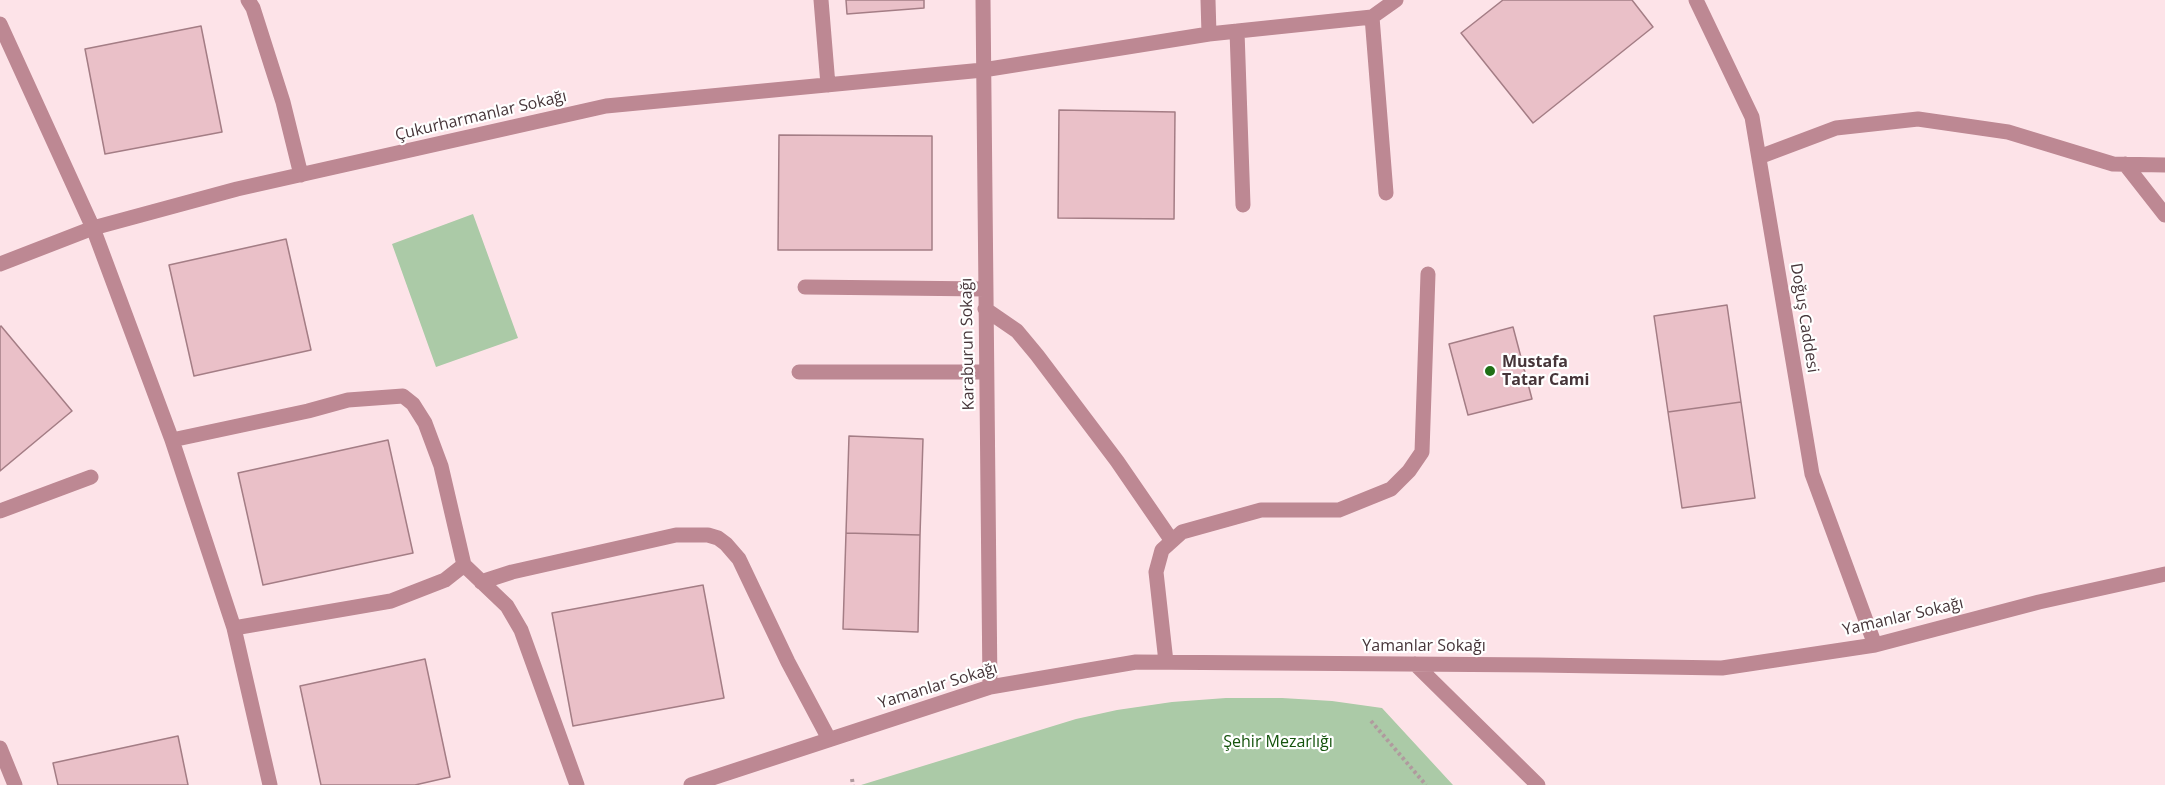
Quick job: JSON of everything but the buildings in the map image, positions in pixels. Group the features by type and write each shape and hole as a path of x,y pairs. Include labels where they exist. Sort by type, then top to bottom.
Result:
{"street":[{"path":"248,0 253,8 283,102 301,174"},
{"path":"821,0 828,85"},
{"name":"Karaburun Sokağı","path":"983,0 990,687"},
{"path":"1208,0 1209,34"},
{"path":"1386,193 1372,17 1396,0"},
{"name":"Doğuş Caddesi","path":"1696,0 1752,117 1812,474 1875,645"},
{"name":"Çukurharmanlar Sokağı","path":"0,264 93,228 237,189 606,106 983,70 1209,34 1372,17"},
{"path":"1,28 93,228 172,440 234,628 270,785"},
{"path":"1236,31 1243,205"},
{"path":"1759,157 1836,129 1918,120 2008,132 2113,164 2165,165"},
{"path":"2125,164 2165,215"},
{"path":"1166,662 1156,572 1162,550 1182,532 1261,510 1339,510 1391,489 1409,471 1422,452 1428,274"},
{"path":"805,286 986,289"},
{"path":"986,309 1017,331 1037,355 1118,461 1172,541"},
{"path":"799,372 986,372"},
{"path":"172,440 308,411 348,400 403,396 413,404 425,423 441,466 464,565 507,606 521,630 577,785"},
{"path":"0,511 90,477"},
{"path":"481,582 512,572 676,535 708,535 718,538 739,559 788,662 829,739"},
{"path":"234,628 391,601 445,580 464,565"},
{"name":"Yamanlar Sokağı","path":"691,785 990,687 1136,662 1722,668 1875,645 2165,574"},
{"path":"1415,664 1538,785"},
{"path":"0,748 15,785"}],"path":[{"path":"1371,721 1426,785"},
{"path":"852,779 854,785"}],"green space":[{"path":"473,214 518,338 436,367 392,244"},
{"name":"Şehir Mezarlığı","path":"1226,698 1332,701 1382,708 1453,785 861,785 1076,719 1172,702"}],"place":[{"name":"Mustafa Tatar Cami","path":"1490,371"}]}
